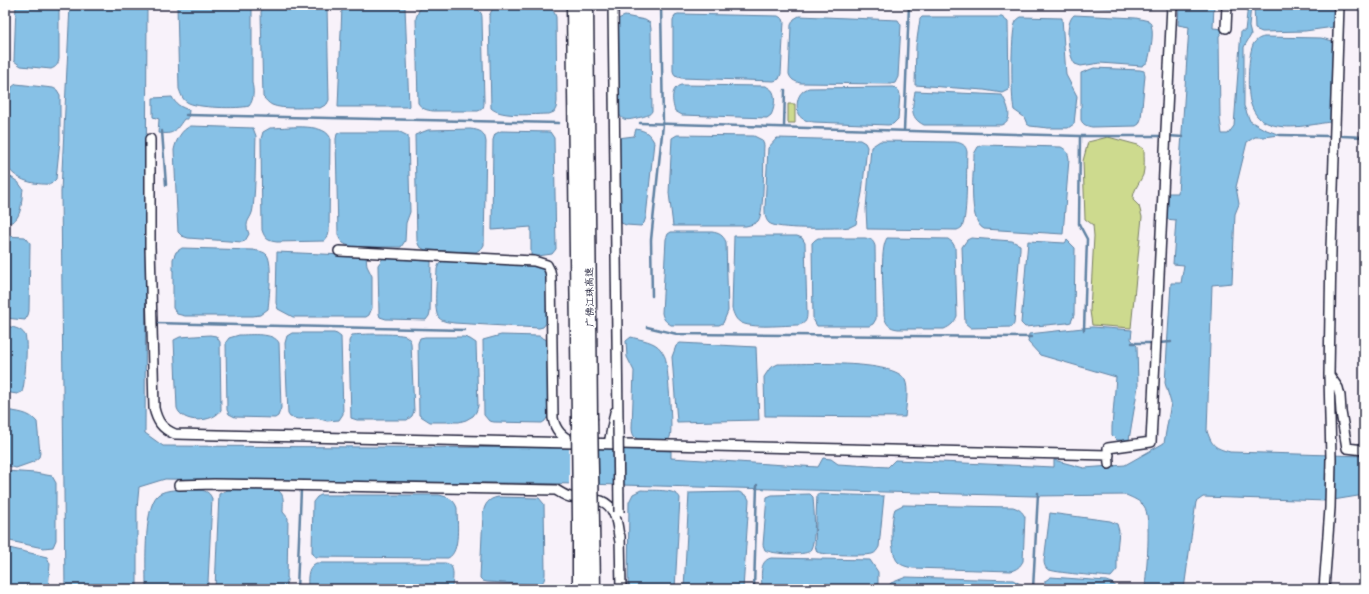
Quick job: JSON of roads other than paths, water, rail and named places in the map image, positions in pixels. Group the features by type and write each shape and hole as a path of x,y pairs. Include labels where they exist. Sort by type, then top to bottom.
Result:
{"highway":[{"name":"广佛江珠高速","path":"574,5 585,419"},
{"name":"广佛江珠高速","path":"586,5 586,523 593,589"},
{"name":"广佛江珠高速","path":"580,589 586,523"}],"street":[{"path":"613,5 621,589"},
{"path":"1108,464 1108,448 1151,442 1172,5"},
{"path":"1226,28 1227,5"},
{"path":"1324,589 1330,508 1331,459 1329,375 1331,249 1339,5"},
{"path":"150,139 152,330 155,413 162,427 175,434 1109,455"},
{"path":"339,251 534,261 547,265 551,277 553,418 560,434 569,440 580,443"},
{"path":"1329,375 1338,388 1340,396 1347,448 1364,450"},
{"path":"609,444 618,393"},
{"path":"179,485 214,484 556,490 571,498 600,499 608,504 614,513 620,542"}],"water":[{"path":"5,5 10,5 6,63 5,63"},
{"path":"16,5 59,5 59,59 57,64 51,69 21,66 14,61"},
{"path":"70,5 147,5 145,433 163,446 584,448 671,451 671,458 818,467 823,458 831,459 838,464 888,467 895,460 1054,467 1054,460 1084,468 1125,465 1164,443 1171,403 1165,383 1171,283 1181,283 1184,265 1173,264 1176,220 1165,219 1167,193 1178,193 1189,27 1178,25 1179,5 1214,5 1213,28 1224,29 1219,36 1220,119 1222,134 1228,134 1234,126 1241,31 1245,31 1248,5 1251,5 1249,27 1251,35 1244,47 1244,106 1250,121 1264,129 1280,135 1255,137 1247,142 1236,187 1239,204 1235,214 1232,283 1212,285 1207,431 1217,448 1230,452 1364,456 1364,495 1327,501 1203,497 1196,502 1184,589 1145,589 1148,521 1144,506 1134,498 1126,495 1034,496 584,484 165,479 139,487 137,509 137,589 65,589 61,192"},
{"path":"177,5 252,5 253,98 249,106 207,107 185,101 179,89"},
{"path":"264,5 325,5 327,7 329,100 327,104 320,108 277,107 272,105 263,97 261,12"},
{"path":"919,5 998,5 994,8 924,9"},
{"path":"1009,5 1151,5 1151,9"},
{"path":"1254,5 1334,5 1334,27 1305,31 1262,32 1255,29"},
{"path":"342,6 405,7 409,107 338,107"},
{"path":"501,6 547,8 553,11 556,17 557,102 554,112 549,114 527,115 510,114 502,113 491,108 489,16 493,8"},
{"path":"425,7 468,7 474,8 481,13 484,103 480,110 433,111 424,109 418,103 416,18 419,10"},
{"path":"675,15 778,16 783,19 781,74 779,79 774,81 681,78 675,76 673,71 673,21"},
{"path":"1074,15 1136,18 1149,21 1152,29 1152,35 1148,62 1142,66 1100,63 1081,66 1075,64 1070,54 1068,39 1069,25"},
{"path":"625,16 645,20 650,23 651,29 652,111 648,115 628,120 622,118 618,111 618,19"},
{"path":"799,16 898,20 901,25 898,77 895,83 800,83 793,80 789,74 791,25 794,19"},
{"path":"922,17 1002,17 1008,22 1008,90 1002,93 984,90 915,85 916,46 920,19"},
{"path":"1021,17 1062,18 1066,75 1077,96 1074,124 1068,128 1030,126 1027,124 1024,117 1014,110 1012,53 1015,23"},
{"path":"1264,37 1321,38 1333,41 1330,122 1287,127 1263,121 1256,115 1249,96 1249,62 1254,43"},
{"path":"1094,68 1144,71 1145,75 1141,119 1139,124 1136,126 1092,127 1083,123 1081,120 1081,73"},
{"path":"16,84 53,88 57,90 60,95 60,140 56,179 51,184 32,183 21,179 7,166 10,93 12,87"},
{"path":"681,85 766,86 772,90 774,95 773,110 771,115 767,118 682,115 675,111 673,104 673,92"},
{"path":"894,87 899,91 900,95 898,119 893,124 814,122 801,118 798,114 798,98 802,92 809,88"},
{"path":"915,91 1002,95 1009,112 1009,116 1005,123 1001,125 924,125 919,122 914,115 913,106"},
{"path":"172,97 175,102 189,110 188,119 184,119 171,133 158,133 159,119 153,117 153,98"},
{"path":"191,126 253,128 256,136 255,190 252,212 247,223 249,234 245,241 188,238 182,236 178,232 174,150 180,135"},
{"path":"303,127 319,129 326,132 330,137 329,232 324,241 277,242 267,239 263,233 261,139 263,132 270,128"},
{"path":"470,129 481,132 486,142 484,245 476,252 425,250 419,246 417,241 415,135 428,130"},
{"path":"636,129 647,133 654,142 646,217 641,226 626,225 619,222 618,138 634,136"},
{"path":"501,131 550,132 554,138 556,249 552,254 531,257 531,227 492,230 493,140 495,134"},
{"path":"341,132 400,132 408,136 410,212 406,223 405,241 401,247 352,247 341,241 338,234 336,139 337,134"},
{"path":"677,135 754,136 762,140 764,145 763,197 758,221 754,224 746,226 673,226 669,193 672,138"},
{"path":"777,138 860,140 865,143 867,147 862,193 856,224 850,227 841,228 792,228 769,223 765,214 768,148"},
{"path":"880,141 955,142 965,146 967,152 965,213 964,221 960,229 867,229 866,209 871,147"},
{"path":"982,145 1061,147 1068,153 1069,159 1063,234 984,229 979,224 975,216 973,206 974,154 978,147"},
{"path":"5,173 18,182 23,189 18,216 15,220 5,223"},
{"path":"671,232 712,232 717,233 724,238 726,242 728,311 723,323 719,325 671,325 664,319 662,313 666,239 668,234"},
{"path":"5,236 25,237 30,243 29,311 25,320 5,318"},
{"path":"734,236 797,236 802,238 805,243 807,313 805,322 799,325 759,326 745,324 737,319 732,309"},
{"path":"818,238 865,238 873,241 875,246 876,319 873,324 869,326 817,326 813,319 812,243"},
{"path":"887,238 948,239 952,242 955,247 957,316 950,325 944,329 898,329 890,327 887,323 884,316 882,275 883,252"},
{"path":"971,238 1012,241 1020,245 1014,324 1012,327 971,328 965,323 962,247 967,240"},
{"path":"1067,240 1075,248 1074,315 1071,322 1025,327 1021,323 1028,241 1065,243"},
{"path":"182,248 253,250 266,254 270,265 268,309 260,315 253,316 185,316 177,314 173,308 173,259 176,252"},
{"path":"277,252 366,256 367,266 372,276 372,308 369,315 366,317 293,317 278,309 276,303"},
{"path":"388,256 429,259 431,262 430,312 426,320 386,319 380,317 378,265 383,258"},
{"path":"449,260 540,266 545,269 547,322 543,327 539,328 454,323 446,322 439,318 436,309 437,269 439,264 443,261"},
{"path":"5,326 16,328 21,331 25,335 26,339 26,364 23,388 22,392 17,394 5,392"},
{"path":"1092,327 1132,330 1131,339 1137,346 1138,386 1129,440 1117,440 1112,435 1116,377 1040,355 1028,342 1029,334"},
{"path":"292,333 334,333 341,337 343,414 339,420 327,421 317,418 298,419 290,417 288,414 285,343 287,336"},
{"path":"395,334 406,336 409,339 411,343 414,411 412,416 407,420 357,420 351,418 349,341 352,335"},
{"path":"239,335 272,337 279,343 281,408 278,416 275,418 235,417 229,414 227,410 226,342 229,338"},
{"path":"501,335 539,336 547,340 548,416 542,423 494,422 489,421 484,415 483,340"},
{"path":"216,336 220,342 221,410 217,414 205,419 191,419 185,417 177,408 174,340 180,337"},
{"path":"464,337 476,343 478,406 473,416 466,420 459,422 430,422 419,415 418,343 420,338"},
{"path":"631,337 648,341 655,345 661,350 666,358 671,424 671,432 668,440 660,442 644,441 639,440 633,434 634,371 627,357 626,341"},
{"path":"680,343 756,347 759,420 677,422 672,357 676,346"},
{"path":"778,364 847,364 885,369 898,373 905,380 907,388 905,417 765,416 764,377 770,368"},
{"path":"5,410 27,414 37,422 40,453 39,457 33,462 16,468 5,465"},
{"path":"5,471 52,476 56,483 56,540 53,547 43,548 5,540"},
{"path":"271,488 279,491 283,497 283,512 288,518 287,581 285,589 215,589 219,494 227,490"},
{"path":"170,490 200,490 208,493 212,499 207,589 147,589 146,563 148,520 155,498 161,493"},
{"path":"641,490 669,491 678,495 680,498 675,589 628,589 629,502 633,494"},
{"path":"739,492 747,496 749,500 743,589 684,589 689,493"},
{"path":"810,494 813,497 814,539 810,551 801,554 788,554 774,553 765,550 763,545 767,497 772,495"},
{"path":"817,494 884,496 879,547 875,552 868,555 853,555 817,552 815,546"},
{"path":"321,495 439,495 448,498 454,502 457,508 458,528 455,549 452,555 448,558 315,557 312,552 313,502"},
{"path":"498,497 539,498 544,504 545,575 542,583 538,585 487,582 480,578 483,513 488,502"},
{"path":"903,505 1013,507 1021,512 1025,517 1023,561 1018,568 1011,571 913,568 903,565 895,558 892,545 892,536 895,509"},
{"path":"1050,513 1110,521 1117,524 1119,531 1117,570 1111,577 1068,573 1047,569 1044,561"},
{"path":"5,547 47,557 50,564 48,589 5,589"},
{"path":"771,558 870,560 878,572 878,589 762,589 762,566"},
{"path":"316,563 445,563 449,564 452,570 452,589 308,589 309,571"},
{"path":"906,577 1013,580 1022,585 1024,589 888,589 888,586 891,583"},
{"path":"1051,577 1106,581 1113,584 1117,589 1044,589 1045,581"}],"waterway":[{"path":"652,296 651,240 663,124 661,5"},
{"path":"904,131 909,5"},
{"path":"784,127 785,90"},
{"path":"186,115 559,123"},
{"path":"640,123 1080,136 1163,136"},
{"path":"162,131 166,185"},
{"path":"1280,135 1328,136"},
{"path":"1080,136 1079,224 1087,239 1084,330"},
{"path":"1168,136 1183,137"},
{"path":"1342,136 1364,137"},
{"path":"154,323 464,330"},
{"path":"647,327 677,334 1031,337"},
{"path":"1158,343 1171,342"},
{"path":"1132,343 1153,343"},
{"path":"754,589 757,485"},
{"path":"297,589 301,489"},
{"path":"1033,589 1038,493"}]}
